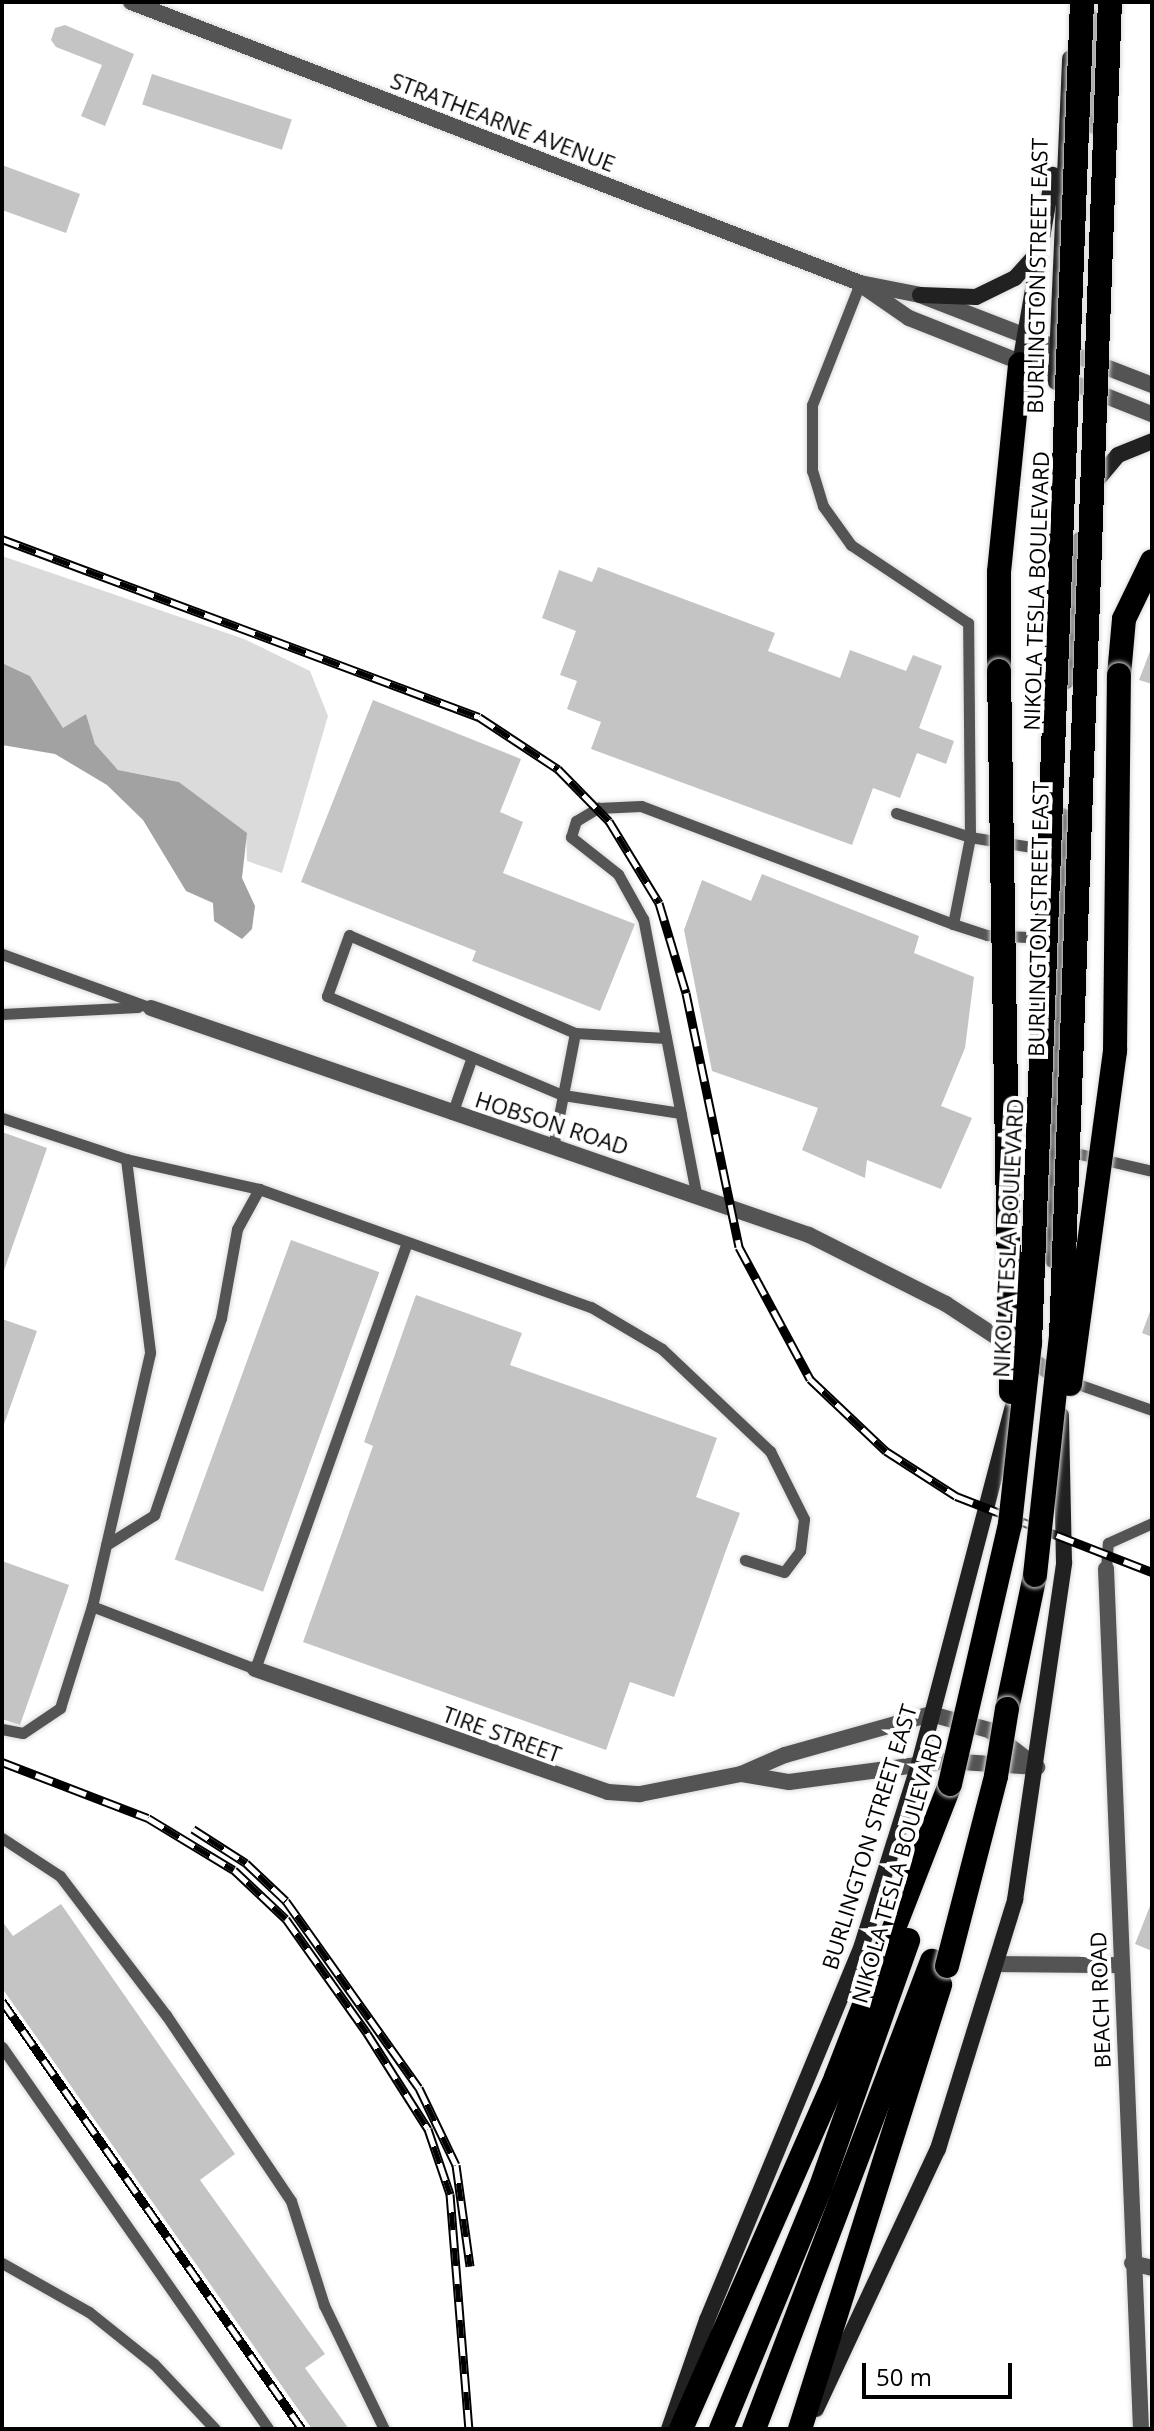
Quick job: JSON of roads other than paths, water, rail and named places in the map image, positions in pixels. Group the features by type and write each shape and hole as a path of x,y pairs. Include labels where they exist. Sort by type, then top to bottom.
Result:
{"highway":[{"name":"NIKOLA TESLA BOULEVARD","path":"721,2429 820,2189 897,1950 950,1784 1010,1524 1030,1343 1084,2"},
{"path":"1035,1575 1061,1337 1110,2"},
{"path":"991,1605 1011,1447 999,572 1020,364"},
{"path":"800,2429 996,1776 1035,1575 1078,1341 1115,1051 1119,675 1124,619 1152,561"},
{"path":"681,2429 897,1950"},
{"path":"754,2429 939,1964"}],"main road":[{"name":"BURLINGTON STREET EAST","path":"1064,695 1054,615 1056,348 1063,115 1084,2"},
{"name":"BURLINGTON STREET EAST","path":"807,2429 938,2149 999,1964 1037,1767 1066,1542 1052,1240 1064,695 1079,533 1095,65 1084,2"},
{"path":"1020,364 1063,115"},
{"path":"920,295 976,297 1015,278 1040,250"},
{"path":"1079,533 1094,480 1118,455 1152,441"},
{"name":"BURLINGTON STREET EAST","path":"669,2429 707,2320 862,1945 919,1764 1052,1240"}],"street":[{"name":"STRATHEARNE AVENUE","path":"131,2 860,283 920,295 1152,385"},
{"name":"STRATHEARNE AVENUE","path":"860,283 909,318 1152,414"},
{"name":"HOBSON ROAD","path":"151,1008 452,1114 696,1193 809,1235 946,1304 1059,1378"},
{"name":"BEACH ROAD","path":"1106,1569 1141,2429"},
{"name":"TIRE STREET","path":"255,1669 608,1792 640,1794 741,1774 785,1755 931,1714"},
{"path":"931,1714 989,1730 1037,1767"},
{"name":"TIRE STREET","path":"741,1774 789,1782 919,1764 976,1760 1037,1767"},
{"path":"999,1964 1121,1965"},
{"path":"1132,2263 1152,2268"}],"lane":[{"path":"860,283 812,405 812,471 823,506 851,545 968,623 970,837 953,924"},
{"path":"696,1193 633,892 571,837 576,821 598,808 641,806 987,935 1060,938"},
{"path":"896,813 970,837 1061,851"},
{"path":"666,1038 575,1033 349,935 327,996 563,1095 681,1113"},
{"path":"2,954 151,1008"},
{"name":"HOBSON ROAD","path":"2,1014 151,1008"},
{"path":"553,1147 575,1033"},
{"path":"452,1114 472,1057"},
{"path":"2,1118 126,1159 259,1189 591,1307 662,1349 770,1451 804,1519 800,1551 784,1572 745,1560"},
{"path":"1055,1148 1152,1171"},
{"path":"2,1729 23,1733 60,1708 92,1606 150,1353 126,1159"},
{"path":"106,1545 154,1515 221,1318 237,1229 259,1189"},
{"path":"92,1606 255,1669 407,1242"},
{"path":"1059,1378 1152,1410"},
{"path":"1106,1569 1108,1543 1152,1523"},
{"path":"2,1838 60,1876 166,2015 291,2201 324,2305 384,2429"},
{"path":"2,2047 268,2429"},
{"path":"2,2263 89,2312 154,2364 215,2429"}],"railway":[{"path":"2,539 479,717 558,769 609,821 659,903 686,993 739,1247 810,1379 886,1451 956,1496 1152,1572"},
{"path":"2,1762 148,1818 234,1870 286,1919 367,2033 428,2129 450,2194 469,2429"},
{"path":"193,1829 246,1863 286,1901 419,2088 456,2165 470,2266"},
{"path":"2,2001 302,2429"}]}
